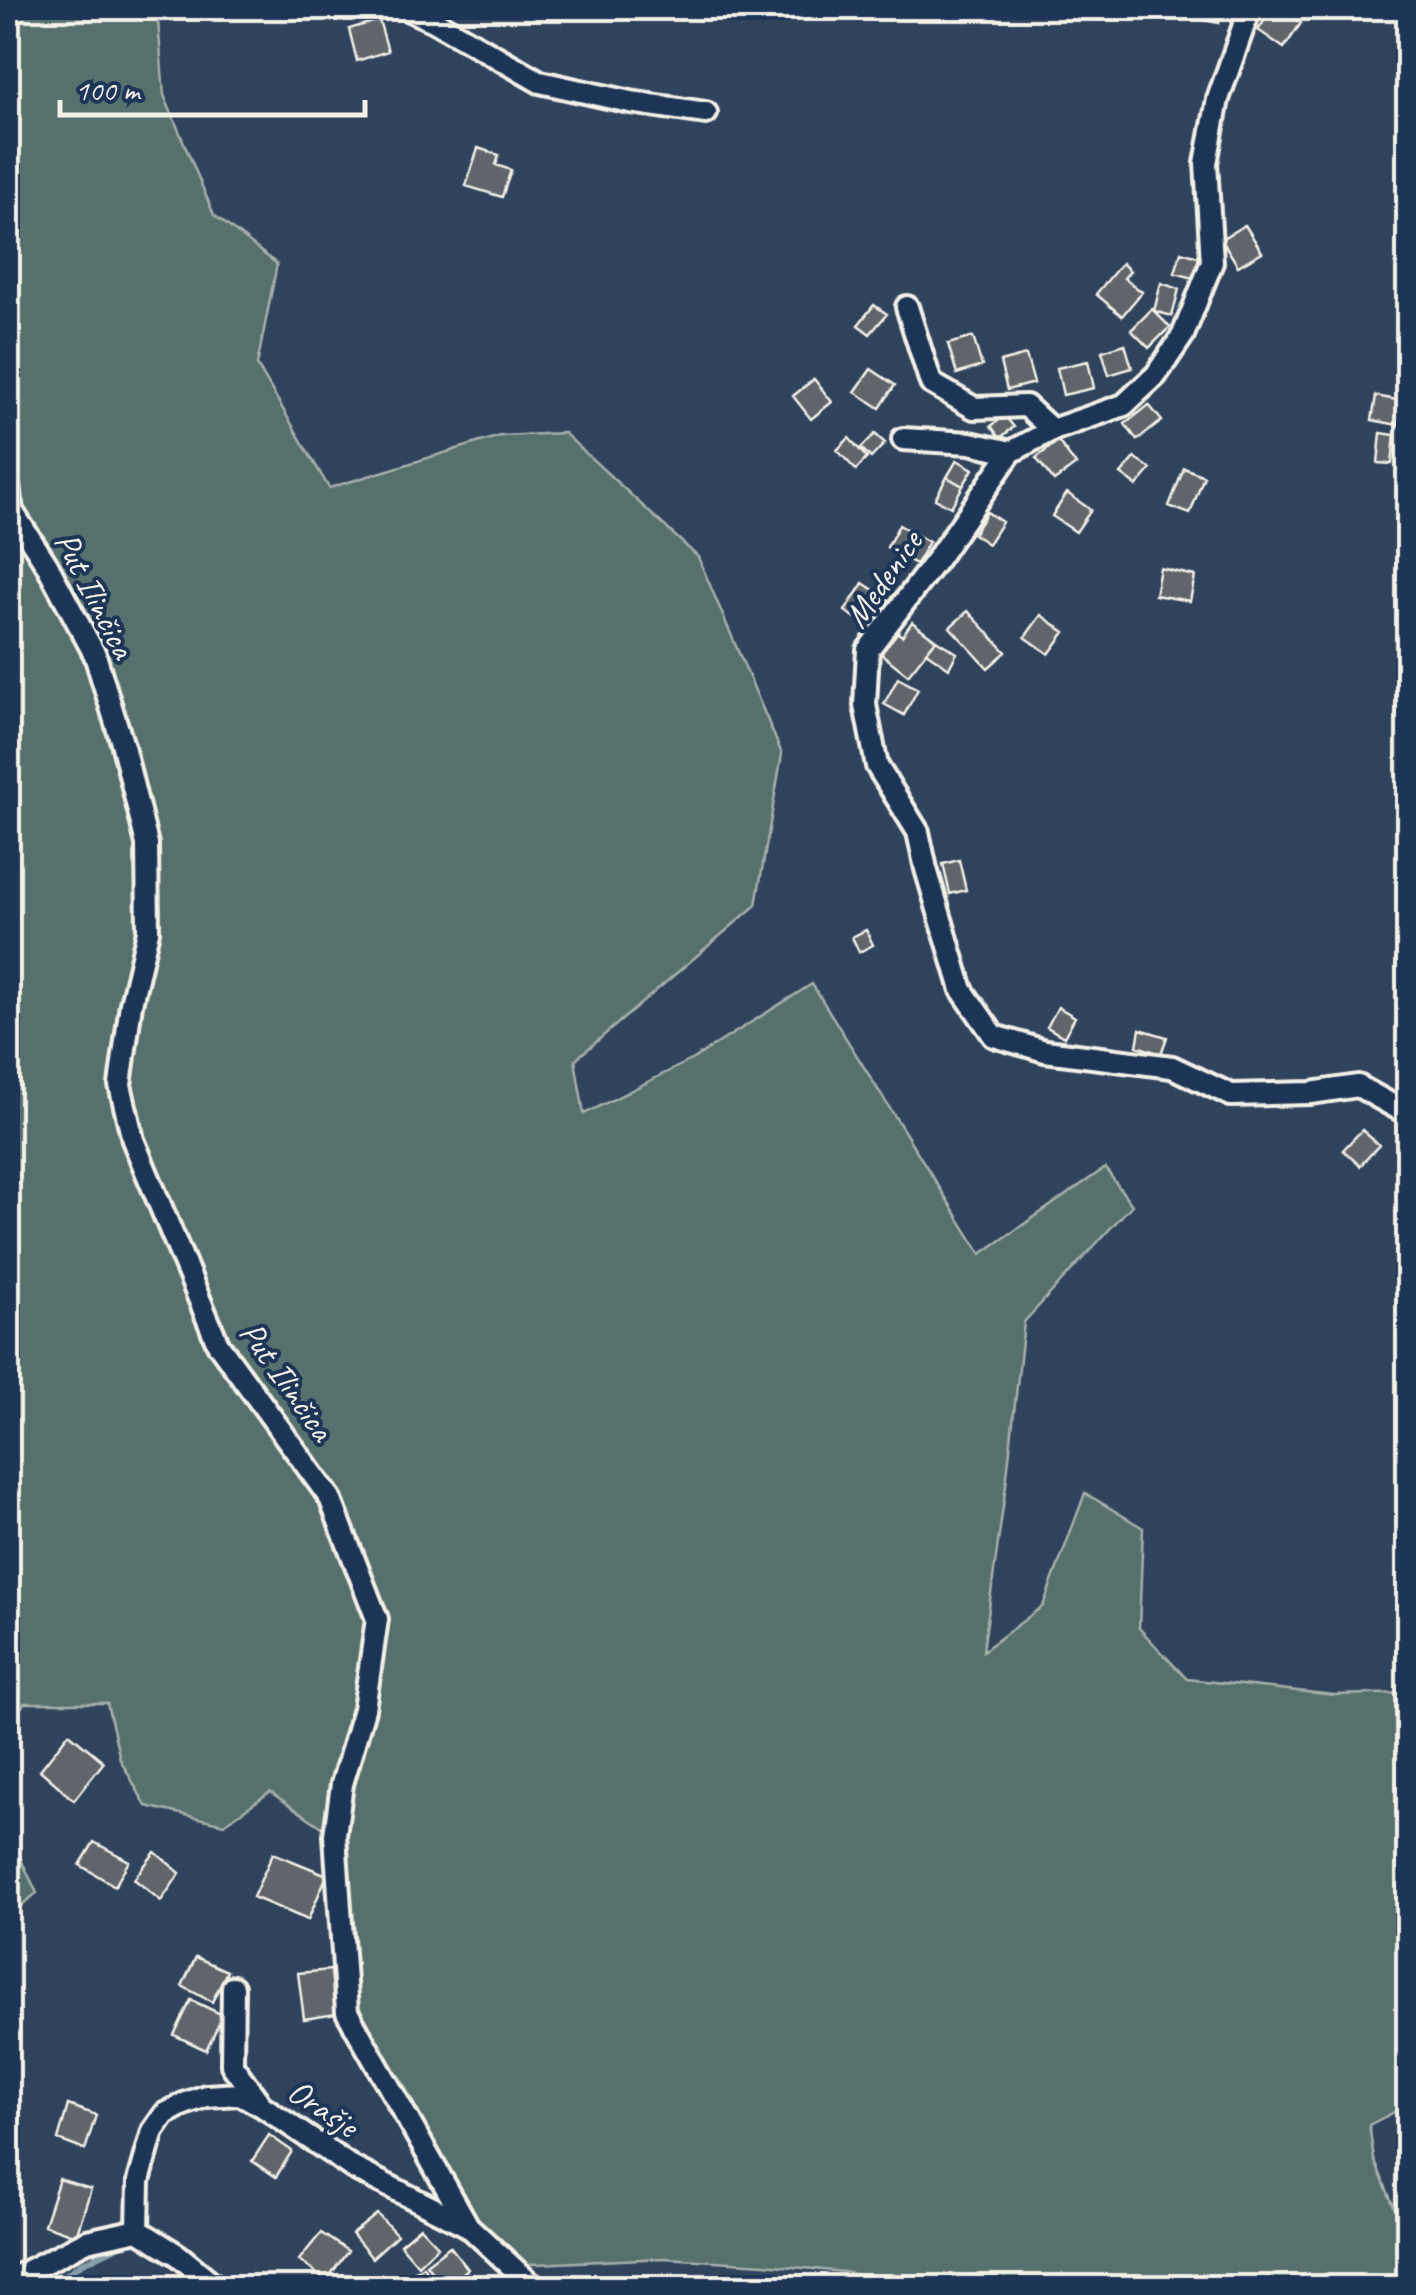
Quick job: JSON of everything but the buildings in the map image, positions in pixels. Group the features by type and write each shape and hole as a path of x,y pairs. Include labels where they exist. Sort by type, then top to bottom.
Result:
{"street":[{"path":"405,8 540,82 630,102 706,113"},
{"name":"Medenice","path":"1250,8 1218,99 1206,163 1212,262 1183,335 1156,375 1124,404 1052,430 1012,452 868,650 865,705 877,766 918,832 962,990 994,1036 1045,1051 1172,1067 1231,1095 1310,1094 1358,1086 1408,1114"},
{"path":"908,307 931,383 974,408 1026,406 1052,430"},
{"path":"904,439 970,443 1012,452"},
{"name":"Put Ilinčica","path":"8,485 10,521 48,565 95,655 147,844 148,931 131,1004 120,1084 133,1140 218,1344 330,1498 377,1619 364,1709 342,1784 335,1835 347,2012 468,2226"},
{"path":"233,1987 232,2065 262,2106"},
{"name":"Orašje","path":"138,2230 139,2181 153,2131 165,2114 206,2096 240,2094 354,2168 468,2226 535,2288"},
{"path":"8,2280 88,2241 138,2230 218,2288"}],"green space":[{"path":"8,8 157,8 164,95 214,215 277,264 257,365 329,488 500,436 564,433 698,557 782,754 756,905 575,1060 584,1114 693,1059 812,984 981,1254 1105,1168 1132,1205 1024,1322 983,1651 1043,1606 1085,1493 1143,1528 1139,1628 1187,1679 1334,1695 1408,1693 1408,2105 1369,2125 1374,2159 1394,2207 1408,2218 1408,2287 915,2288 843,2272 764,2264 665,2258 506,2263 473,2220 401,2079 347,2012 334,1835 270,1792 224,1824 146,1806 120,1759 107,1703 24,1703 8,1730"},
{"path":"8,1832 37,1893 8,1916"}],"waterway":[{"path":"64,2288 64,2276 120,2245"}]}
